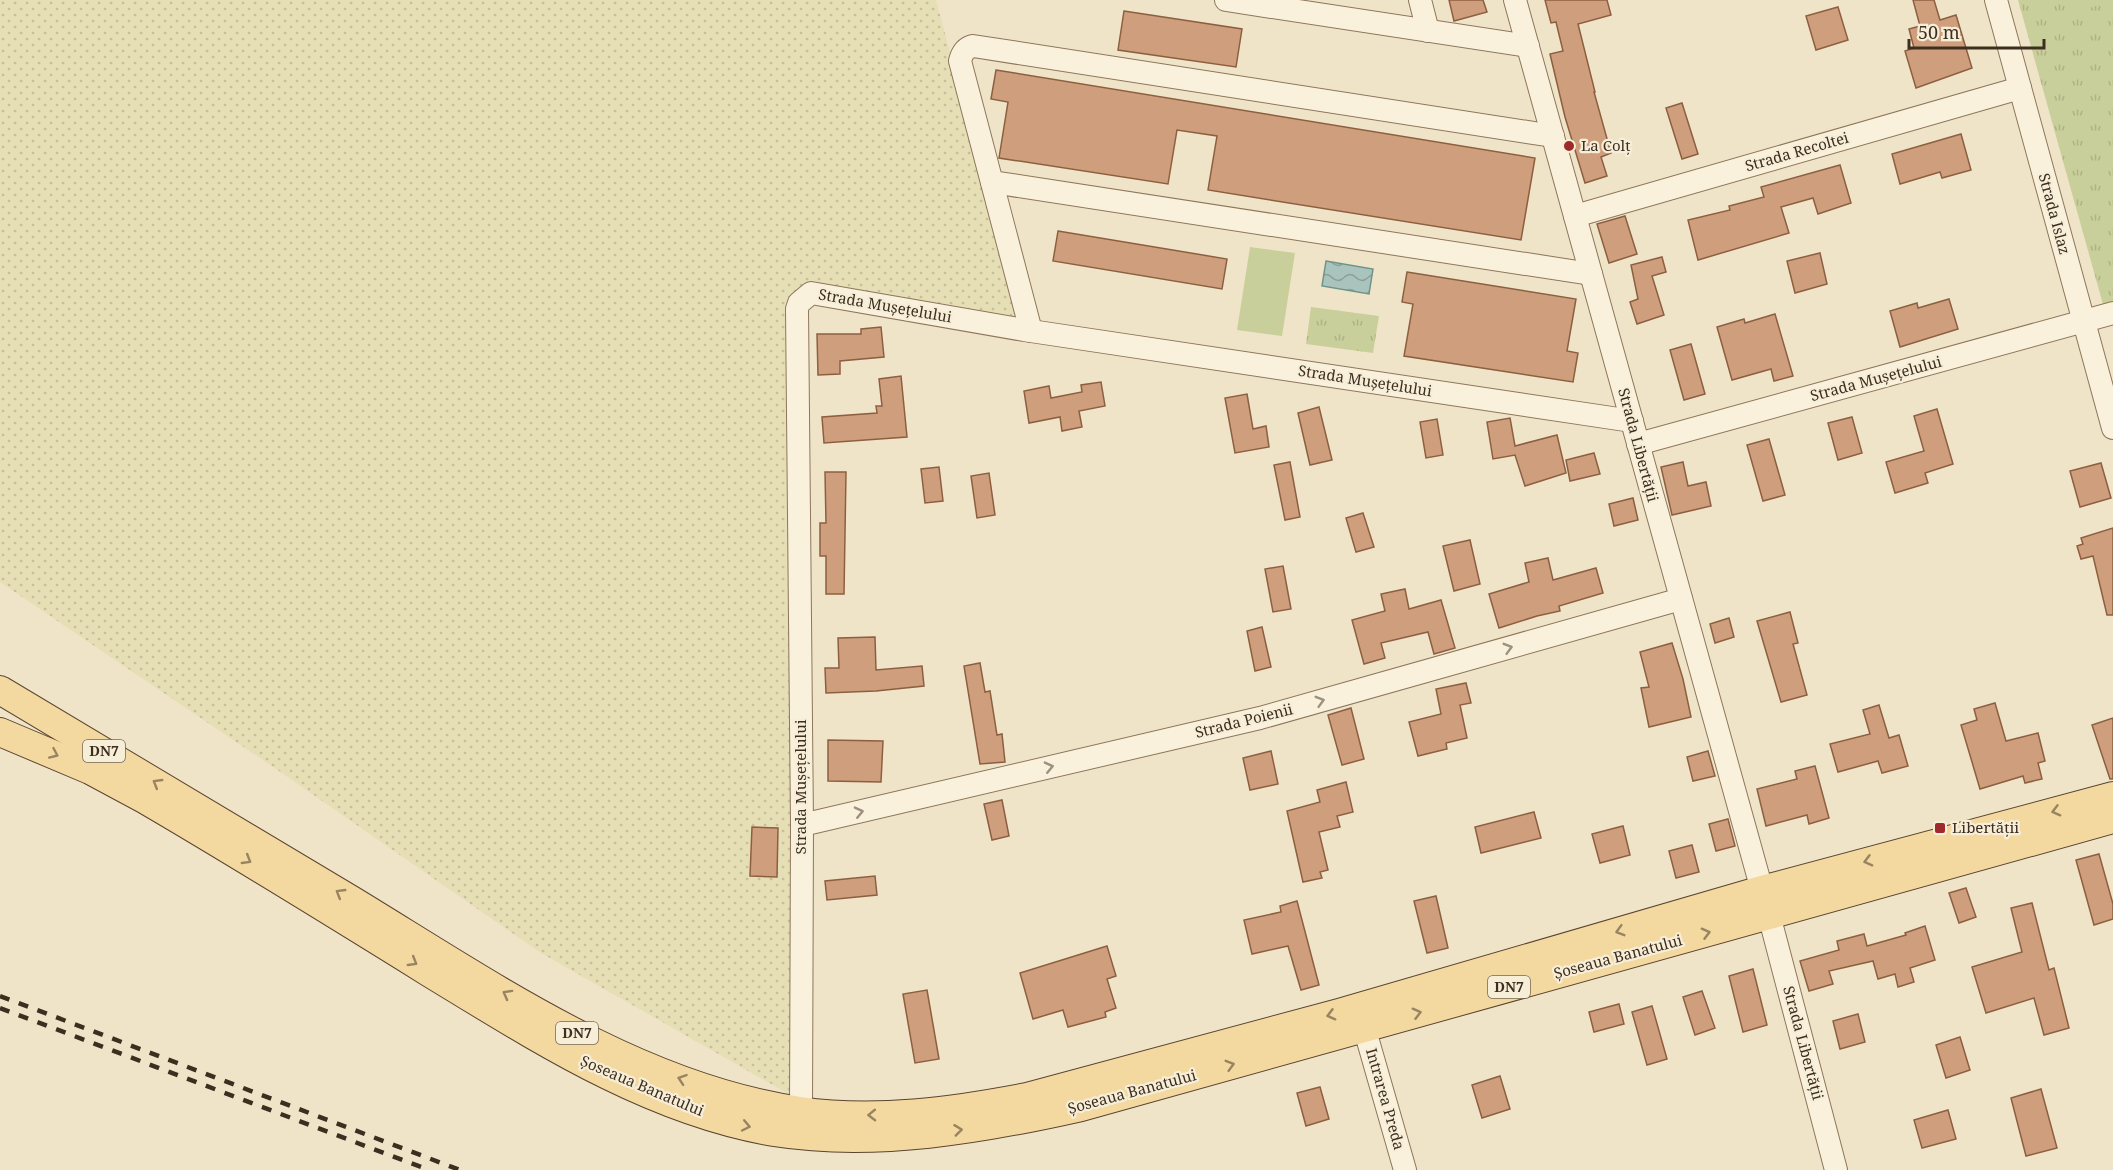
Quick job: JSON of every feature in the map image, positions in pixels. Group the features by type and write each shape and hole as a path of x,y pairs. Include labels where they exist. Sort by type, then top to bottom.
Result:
{"main road":[{"name":"DN7","path":"0,690 202,821"},
{"name":"DN7","path":"0,732 202,821"},
{"name":"Șoseaua Banatului","path":"202,821 482,1004 584,1063 676,1104 728,1122 816,1137 900,1136 993,1125 1081,1107 1364,1027 2113,796"},
{"name":"Șoseaua Banatului","path":"202,821 567,1028 625,1057 683,1079 750,1100 801,1111 865,1115 987,1104 1027,1097 1339,1013 1765,903 2113,819"}],"street":[{"path":"1226,0 1528,46"},
{"path":"1420,0 1428,31"},
{"name":"Strada Libertății","path":"1515,0 1765,903 1836,1170"},
{"name":"Strada Islaz","path":"1996,0 2113,428"},
{"path":"1032,331 960,60 963,52 973,46 1553,136"},
{"name":"Strada Recoltei","path":"1575,216 2020,88"},
{"path":"992,182 1591,274"},
{"name":"Strada Mușețelului","path":"801,1111 802,825 797,309 799,303 811,293 1032,331 1632,421"},
{"name":"Strada Mușețelului","path":"1638,444 2113,313"},
{"name":"Strada Poienii","path":"802,825 1260,718 1681,599"},
{"name":"Intrarea Preda","path":"1364,1027 1405,1170"}],"shaded area":[{"path":"0,0 936,0 1024,330 806,295 794,1097 541,953 282,773 0,582"}],"green space":[{"path":"2018,0 2113,0 2113,305 2104,308"},
{"path":"2075,0 2113,0 2113,19 2110,16 2109,4 2105,3 2086,9 2077,4"},
{"path":"1250,247 1295,253 1282,336 1237,330"},
{"path":"1311,307 1379,316 1373,353 1306,344"}],"water":[{"path":"1326,261 1373,269 1369,294 1322,286"}],"building":[{"path":"1449,0 1483,0 1487,12 1454,21"},
{"path":"1545,0 1607,0 1611,15 1578,24 1611,153 1601,157 1607,176 1585,183 1565,117 1550,54 1563,51 1556,22 1551,23"},
{"path":"1913,0 1934,0 1940,20 1956,15 1972,68 1916,88 1905,51 1914,48 1909,29 1920,26"},
{"path":"1838,7 1848,40 1816,50 1806,16"},
{"path":"1124,11 1242,29 1236,67 1118,50"},
{"path":"996,70 1535,158 1521,240 1208,190 1217,136 1177,130 1168,184 999,158 1008,102 991,99"},
{"path":"1682,103 1698,154 1682,159 1666,108"},
{"path":"1961,134 1971,170 1942,178 1940,172 1900,184 1892,154"},
{"path":"1840,165 1851,203 1818,214 1813,198 1781,207 1789,233 1698,260 1688,220 1730,210 1729,206 1764,197 1761,187"},
{"path":"1625,216 1637,254 1609,263 1597,224"},
{"path":"1058,231 1227,259 1222,289 1053,261"},
{"path":"1820,253 1827,284 1795,293 1787,261"},
{"path":"1662,257 1666,272 1652,276 1664,315 1637,324 1630,302 1638,299 1631,265"},
{"path":"1407,272 1576,299 1567,351 1578,353 1573,382 1404,356 1413,304 1402,302"},
{"path":"1949,299 1958,329 1900,347 1890,311 1917,303 1918,308"},
{"path":"1775,314 1793,376 1774,381 1771,369 1732,380 1717,327 1744,319 1745,323"},
{"path":"881,327 884,357 840,361 840,374 818,375 817,334 861,334 861,329"},
{"path":"1691,344 1705,394 1684,400 1670,350"},
{"path":"901,376 907,437 824,443 822,417 877,413 876,406 882,406 879,379"},
{"path":"1101,382 1105,406 1079,411 1082,427 1062,431 1060,417 1029,423 1024,391 1049,386 1051,398 1082,392 1081,385"},
{"path":"1247,394 1253,429 1266,426 1269,447 1235,453 1225,398"},
{"path":"1319,407 1332,460 1310,465 1298,413"},
{"path":"1937,409 1953,464 1925,473 1928,483 1895,493 1886,462 1924,451 1914,416"},
{"path":"1852,417 1862,453 1838,460 1828,423"},
{"path":"1510,418 1515,446 1557,435 1566,473 1525,486 1515,455 1493,459 1487,422"},
{"path":"1437,419 1443,455 1426,458 1420,422"},
{"path":"1769,439 1785,495 1763,501 1747,445"},
{"path":"1594,453 1600,474 1570,481 1566,460"},
{"path":"1290,462 1300,517 1285,520 1274,465"},
{"path":"1683,462 1688,486 1706,482 1711,506 1672,515 1661,467"},
{"path":"2101,463 2111,498 2080,507 2070,471"},
{"path":"939,467 943,501 925,503 921,469"},
{"path":"825,472 846,472 844,594 826,594 826,556 820,556 820,523 826,523"},
{"path":"989,473 995,515 977,518 971,476"},
{"path":"1633,498 1638,520 1614,526 1609,504"},
{"path":"1363,513 1374,547 1356,552 1346,518"},
{"path":"2113,528 2113,615 2107,615 2093,556 2081,559 2077,546 2083,544 2081,538"},
{"path":"1470,540 1480,584 1454,591 1443,546"},
{"path":"1548,558 1553,580 1596,568 1603,593 1559,606 1560,611 1499,628 1489,594 1529,582 1525,563"},
{"path":"1283,566 1291,609 1273,612 1265,569"},
{"path":"1405,589 1409,609 1441,600 1455,648 1434,654 1428,632 1381,643 1385,658 1364,664 1352,620 1385,611 1381,594"},
{"path":"1790,612 1798,643 1793,644 1807,695 1781,702 1757,621"},
{"path":"1729,618 1734,637 1715,643 1710,624"},
{"path":"1262,627 1271,667 1255,671 1247,631"},
{"path":"875,637 876,670 922,666 924,686 826,693 825,668 839,668 838,638"},
{"path":"1672,643 1691,717 1649,727 1641,688 1649,687 1640,652"},
{"path":"980,663 985,692 990,691 997,735 1002,734 1005,762 980,764 964,666"},
{"path":"1466,683 1471,703 1460,705 1467,738 1446,743 1447,749 1418,756 1409,722 1441,714 1436,689"},
{"path":"1995,703 2006,741 2038,733 2045,761 2038,763 2042,779 2025,783 2023,776 1980,789 1961,725 1977,720 1974,709"},
{"path":"1879,705 1889,738 1899,735 1908,766 1882,773 1878,761 1838,772 1830,744 1870,734 1863,710"},
{"path":"1351,708 1364,759 1342,765 1328,715"},
{"path":"2113,718 2113,779 2110,779 2092,725"},
{"path":"828,740 883,741 881,782 828,781"},
{"path":"1271,751 1278,784 1250,790 1243,758"},
{"path":"1708,751 1715,776 1693,781 1687,757"},
{"path":"1815,766 1829,818 1809,824 1807,815 1766,826 1757,789 1797,779 1795,771"},
{"path":"1346,782 1353,812 1337,816 1340,827 1319,832 1328,870 1320,872 1322,878 1303,882 1287,811 1320,802 1317,790"},
{"path":"1002,800 1009,836 992,840 984,804"},
{"path":"1534,812 1541,838 1481,853 1475,827"},
{"path":"1728,819 1735,846 1716,851 1709,824"},
{"path":"1623,826 1630,855 1600,863 1592,834"},
{"path":"752,827 778,828 777,877 750,876"},
{"path":"1692,845 1699,872 1676,878 1669,851"},
{"path":"2099,854 2113,904 2113,919 2094,925 2076,860"},
{"path":"875,876 877,895 827,900 825,881"},
{"path":"1966,888 1976,917 1959,923 1949,893"},
{"path":"1436,896 1448,948 1427,953 1414,901"},
{"path":"1297,901 1319,985 1301,990 1288,946 1252,954 1244,920 1281,912 1280,906"},
{"path":"2032,903 2049,970 2054,968 2069,1028 2044,1035 2034,998 1986,1013 1972,967 2022,952 2011,908"},
{"path":"1925,926 1935,960 1910,968 1914,982 1898,987 1895,974 1878,979 1873,961 1829,971 1833,984 1809,991 1800,961 1839,950 1837,941 1864,934 1867,946 1906,935 1905,933"},
{"path":"1107,946 1116,976 1107,979 1116,1008 1105,1012 1106,1017 1068,1027 1063,1010 1033,1019 1020,973"},
{"path":"1753,969 1767,1025 1743,1032 1729,976"},
{"path":"927,990 939,1059 915,1063 903,994"},
{"path":"1702,991 1715,1028 1695,1035 1683,997"},
{"path":"1619,1004 1624,1024 1594,1032 1589,1012"},
{"path":"1652,1006 1667,1059 1647,1065 1632,1012"},
{"path":"1858,1014 1865,1042 1840,1049 1833,1021"},
{"path":"1960,1037 1970,1070 1946,1078 1936,1045"},
{"path":"1500,1076 1510,1109 1482,1118 1472,1085"},
{"path":"1320,1087 1329,1119 1306,1126 1297,1093"},
{"path":"2041,1089 2057,1148 2026,1156 2011,1098"},
{"path":"1948,1110 1956,1139 1922,1148 1914,1120"}],"railway":[{"path":"0,996 460,1170"},
{"path":"0,1008 429,1170"}],"place":[{"name":"La Colț","path":"1569,146"},
{"name":"Libertății","path":"1940,828"}]}
